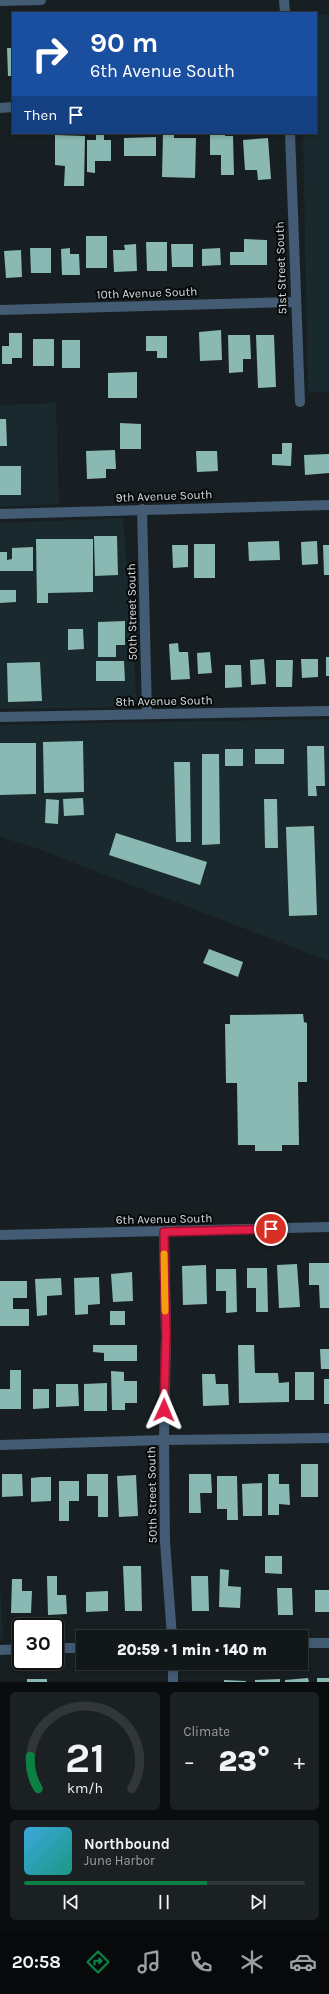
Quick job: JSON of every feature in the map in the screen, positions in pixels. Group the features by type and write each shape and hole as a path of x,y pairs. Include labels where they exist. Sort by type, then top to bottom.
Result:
{"street":[{"path":"0,1 41,0"},
{"path":"284,0 285,12"},
{"path":"0,108 12,107"},
{"name":"51st Street South","path":"290,134 295,302 300,402"},
{"name":"10th Avenue South","path":"0,310 295,302"},
{"name":"9th Avenue South","path":"0,514 329,505"},
{"name":"50th Street South","path":"142,509 147,714"},
{"name":"8th Avenue South","path":"0,717 329,711"},
{"name":"6th Avenue South","path":"0,1235 329,1227"},
{"name":"50th Street South","path":"164,1232 166,1336 164,1440 165,1542 171,1630"},
{"path":"0,1445 164,1440 329,1438"},
{"path":"308,1643 329,1643"},
{"path":"64,1648 76,1648"},
{"path":"0,1650 12,1649"},
{"path":"173,1670 173,1682"}],"shaded area":[{"path":"317,15 329,15 329,392 308,392 303,134 317,134"},
{"path":"56,403 59,504 0,507 0,405"},
{"path":"123,518 137,704 140,704 140,707 0,709 0,523"},
{"path":"329,719 329,961 33,847 0,837 0,725"},
{"path":"0,1583 3,1639 0,1639"}],"building":[{"path":"7,48 12,48 12,76 8,76"},
{"path":"163,134 174,134 174,138 196,138 195,178 162,177"},
{"path":"210,134 225,134 225,136 233,136 234,175 221,175 221,155 210,155"},
{"path":"55,135 85,136 84,186 64,186 65,166 55,165"},
{"path":"96,135 104,135 104,140 111,140 111,161 95,161 95,173 87,172 87,140 96,140"},
{"path":"156,137 156,156 124,156 124,138"},
{"path":"268,138 271,179 258,180 257,170 245,170 243,140"},
{"path":"86,236 107,236 107,268 86,268"},
{"path":"244,239 267,240 267,265 230,265 230,252 244,252"},
{"path":"146,242 167,242 167,271 147,271"},
{"path":"136,244 137,271 114,272 113,250 125,250 124,245"},
{"path":"171,244 193,244 193,267 172,267"},
{"path":"30,248 51,248 51,273 31,273"},
{"path":"70,248 70,254 79,254 80,275 62,275 61,249"},
{"path":"220,248 221,265 202,266 202,249"},
{"path":"21,250 22,277 6,278 4,251"},
{"path":"221,330 222,360 200,361 199,332"},
{"path":"9,333 22,333 22,358 12,358 12,364 2,364 2,346 9,346"},
{"path":"228,335 250,335 251,359 243,359 243,372 229,373"},
{"path":"256,335 274,335 276,387 258,388"},
{"path":"146,336 167,336 167,358 157,358 157,351 146,351"},
{"path":"33,339 54,339 54,366 33,366"},
{"path":"62,340 80,340 80,368 62,368"},
{"path":"137,372 137,398 108,398 108,373"},
{"path":"0,419 6,419 7,446 0,446"},
{"path":"120,423 141,424 141,449 120,449"},
{"path":"282,443 292,443 291,466 272,465 272,454 282,454"},
{"path":"115,450 116,469 106,469 106,478 87,479 86,451"},
{"path":"196,451 217,451 218,471 197,472"},
{"path":"329,454 329,473 305,475 304,455"},
{"path":"0,466 21,466 21,495 0,495"},
{"path":"94,536 117,536 118,575 95,576"},
{"path":"36,539 93,539 93,592 48,593 48,603 37,603"},
{"path":"279,541 280,560 249,561 248,542"},
{"path":"317,541 318,564 302,565 301,542"},
{"path":"194,544 215,544 215,578 194,578"},
{"path":"172,545 188,545 188,567 173,568"},
{"path":"323,545 329,545 329,575 324,575"},
{"path":"33,547 33,571 0,571 0,552 7,552 7,560 12,559 12,548"},
{"path":"0,590 16,590 16,602 0,603"},
{"path":"125,621 125,645 116,645 116,657 98,657 98,622"},
{"path":"68,629 83,629 84,649 68,650"},
{"path":"178,643 179,652 188,652 190,679 171,680 169,644"},
{"path":"210,652 212,673 198,674 197,653"},
{"path":"326,657 329,657 329,676 326,676"},
{"path":"264,659 266,684 251,685 250,660"},
{"path":"301,659 318,659 318,677 302,678"},
{"path":"276,660 293,660 292,687 276,687"},
{"path":"96,661 124,661 125,681 96,681"},
{"path":"40,662 42,701 8,702 7,663"},
{"path":"225,665 241,665 242,687 225,688"},
{"path":"83,741 84,792 44,793 43,742"},
{"path":"0,743 36,743 36,794 0,795"},
{"path":"307,746 324,746 325,786 316,786 317,796 308,796"},
{"path":"225,749 243,749 243,766 225,766"},
{"path":"255,749 284,749 284,764 255,764"},
{"path":"202,754 219,754 220,844 202,845"},
{"path":"174,762 190,762 191,842 176,842"},
{"path":"83,798 84,815 64,816 63,799"},
{"path":"46,799 59,800 58,824 45,823"},
{"path":"264,799 277,799 278,848 265,848"},
{"path":"314,826 317,915 289,916 286,827"},
{"path":"116,833 207,862 200,885 109,855"},
{"path":"209,949 243,962 238,977 203,963"},
{"path":"303,1014 304,1022 307,1023 307,1082 298,1082 299,1145 282,1145 282,1151 255,1151 255,1145 238,1145 237,1083 226,1083 225,1024 230,1024 230,1015"},
{"path":"309,1263 329,1263 329,1308 320,1308 319,1285 309,1285"},
{"path":"297,1264 300,1307 279,1308 277,1265"},
{"path":"206,1265 207,1304 183,1305 182,1266"},
{"path":"247,1268 267,1268 268,1312 256,1312 256,1288 247,1288"},
{"path":"216,1269 236,1269 237,1312 226,1313 226,1291 216,1291"},
{"path":"132,1272 133,1301 113,1302 111,1274"},
{"path":"99,1277 100,1304 88,1305 88,1314 75,1315 74,1278"},
{"path":"61,1278 62,1295 47,1296 47,1315 37,1316 35,1279"},
{"path":"0,1281 27,1281 27,1298 13,1298 13,1309 29,1309 29,1326 0,1326"},
{"path":"110,1311 125,1311 125,1325 110,1325"},
{"path":"93,1345 137,1345 137,1361 104,1361 104,1353 93,1352"},
{"path":"238,1345 254,1345 255,1373 278,1373 279,1383 289,1382 289,1402 239,1403"},
{"path":"320,1349 329,1349 329,1369 321,1369"},
{"path":"10,1370 21,1370 21,1409 0,1409 0,1389 10,1389"},
{"path":"111,1371 124,1372 124,1381 137,1381 137,1403 125,1403 125,1410 112,1410"},
{"path":"295,1372 314,1372 314,1400 295,1400"},
{"path":"202,1374 215,1374 216,1384 228,1384 229,1405 203,1406"},
{"path":"324,1379 329,1379 329,1404 324,1404"},
{"path":"107,1383 107,1411 84,1411 84,1384"},
{"path":"56,1384 78,1384 79,1406 56,1407"},
{"path":"33,1389 49,1389 49,1408 33,1409"},
{"path":"301,1464 318,1464 318,1497 301,1497"},
{"path":"2,1474 22,1474 23,1496 2,1497"},
{"path":"87,1474 108,1474 108,1517 98,1517 98,1496 87,1496"},
{"path":"189,1474 211,1474 212,1493 200,1493 201,1513 189,1513"},
{"path":"268,1474 279,1474 279,1484 289,1484 290,1505 279,1504 279,1515 268,1515"},
{"path":"136,1475 138,1516 119,1517 117,1476"},
{"path":"217,1476 237,1476 238,1520 227,1520 227,1509 217,1509"},
{"path":"51,1477 51,1501 31,1502 31,1478"},
{"path":"59,1481 79,1481 79,1501 69,1501 69,1521 59,1521"},
{"path":"262,1483 262,1516 243,1516 242,1484"},
{"path":"265,1556 282,1556 282,1574 265,1573"},
{"path":"123,1566 141,1566 142,1611 125,1611"},
{"path":"220,1569 229,1570 228,1586 241,1587 240,1608 219,1607"},
{"path":"47,1576 57,1576 57,1595 66,1595 67,1614 48,1615"},
{"path":"191,1576 208,1576 209,1611 192,1611"},
{"path":"12,1579 22,1579 22,1591 32,1591 31,1613 11,1613"},
{"path":"277,1588 292,1588 293,1615 278,1615"},
{"path":"315,1590 329,1590 329,1612 315,1612"},
{"path":"108,1591 108,1611 86,1612 86,1592"},
{"path":"308,1678 309,1682 285,1682 285,1680"},
{"path":"317,1678 329,1678 329,1682 317,1682"},
{"path":"27,1679 47,1679 47,1682 27,1682"},
{"path":"280,1679 280,1682 255,1682 255,1680"},
{"path":"224,1680 246,1681 246,1682 224,1682"}],"slow traffic":[{"path":"164,1254 165,1311"}],"route":[{"path":"164,1410 166,1336 164,1232 271,1229"}]}
